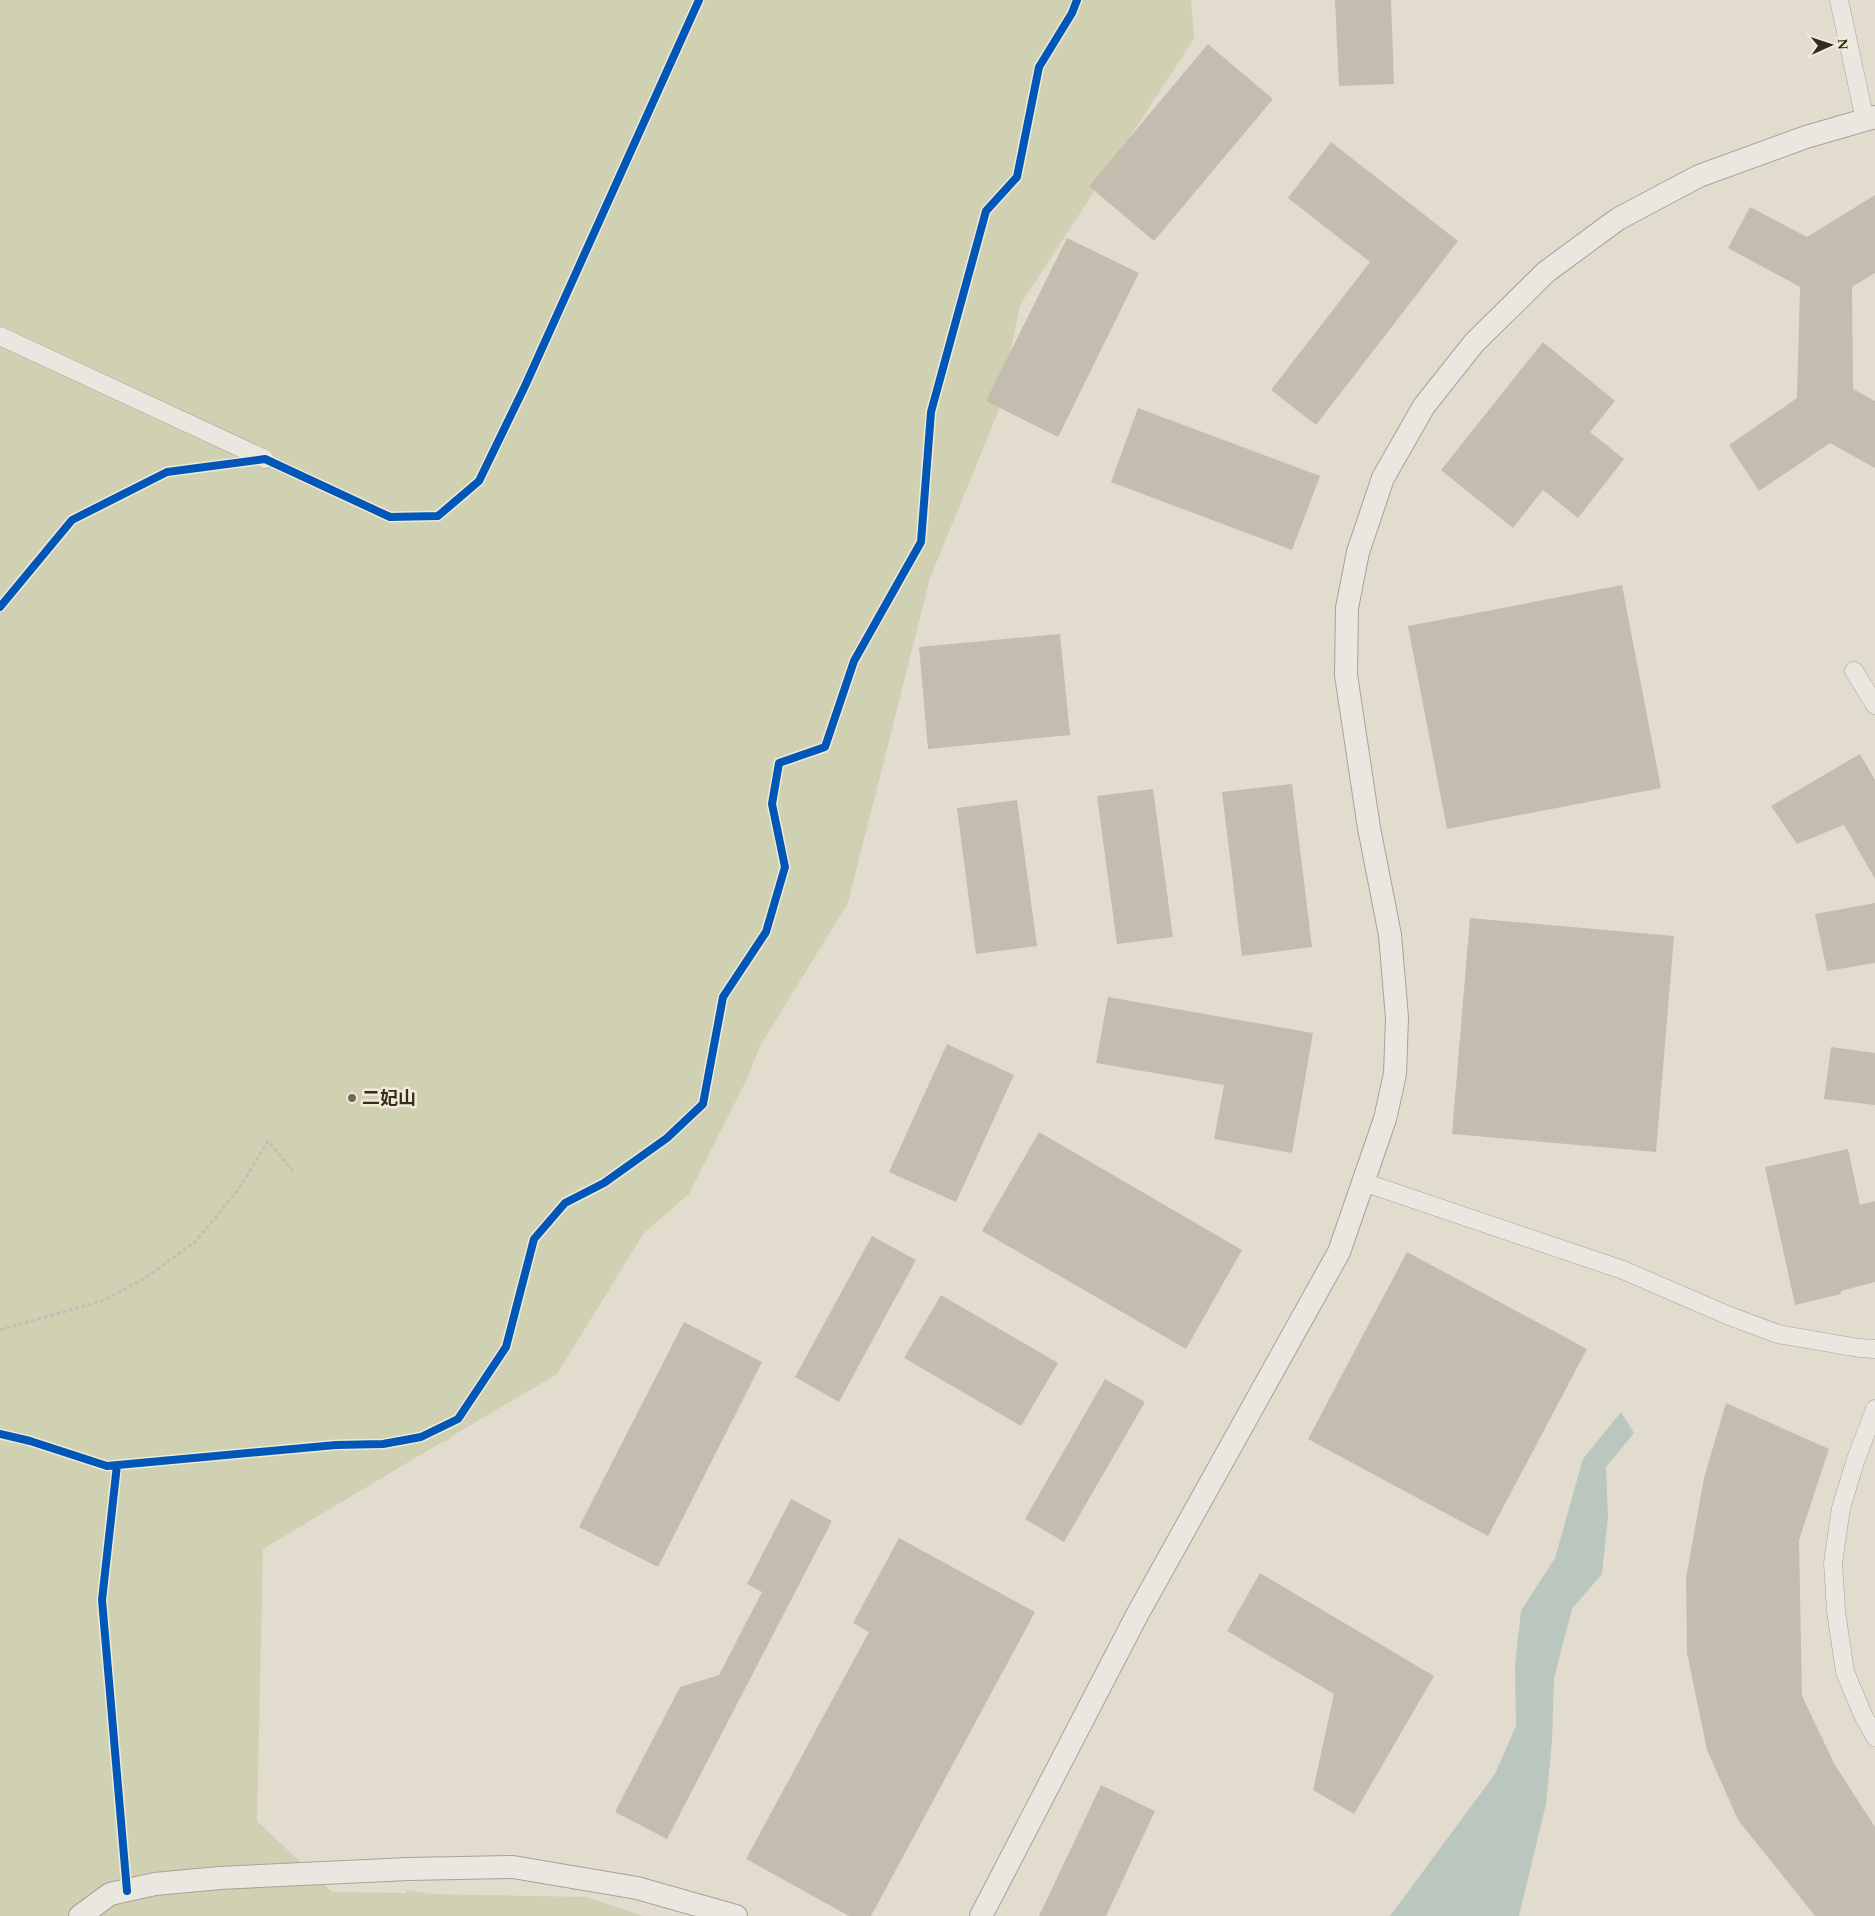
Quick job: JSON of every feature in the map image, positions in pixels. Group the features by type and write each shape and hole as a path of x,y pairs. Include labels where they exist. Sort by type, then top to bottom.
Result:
{"street":[{"path":"981,1916 1137,1616 1339,1252 1384,1119 1395,1074 1397,1018 1390,935 1369,828 1346,675 1347,608 1358,552 1382,478 1424,406 1474,344 1546,272 1618,219 1699,176 1806,137 1870,119 1839,0"},
{"path":"0,336 265,459"},
{"path":"1854,671 1875,705"},
{"path":"1363,1182 1623,1270 1727,1315 1778,1334 1875,1349"},
{"path":"1875,1408 1855,1462 1841,1508 1833,1563 1836,1611 1845,1672 1863,1716 1875,1737"},
{"path":"80,1916 110,1894 155,1884 219,1878 400,1869 513,1867 636,1888 736,1916"}],"path":[{"path":"0,1330 102,1301 145,1278 195,1242 238,1190 268,1141 292,1171"}],"green space":[{"path":"0,0 1191,0 1194,39 1020,305 999,410 930,578 848,903 760,1046 748,1077 689,1194 644,1233 557,1374 263,1549 257,1821 332,1892 406,1893 407,1890 431,1894 587,1897 643,1916 0,1916"}],"shaded area":[{"path":"1621,1412 1634,1433 1606,1467 1608,1516 1602,1574 1572,1609 1554,1678 1552,1741 1546,1804 1519,1916 1390,1916 1495,1774 1516,1726 1515,1665 1521,1611 1555,1558 1583,1459"}],"building":[{"path":"1335,0 1391,0 1394,84 1339,86"},
{"path":"1208,44 1273,99 1154,241 1089,186"},
{"path":"1331,142 1458,241 1316,425 1271,390 1370,262 1288,198"},
{"path":"1875,195 1875,273 1852,287 1853,389 1875,401 1875,468 1830,443 1759,491 1729,445 1797,398 1800,287 1728,248 1750,207 1807,237"},
{"path":"1067,238 1139,273 1058,437 986,401"},
{"path":"1543,342 1615,401 1590,432 1624,459 1578,518 1543,490 1513,528 1441,470"},
{"path":"1138,408 1320,476 1292,550 1111,482"},
{"path":"1622,585 1661,788 1447,829 1408,626"},
{"path":"1060,634 1070,735 928,749 919,647"},
{"path":"1860,754 1875,780 1875,879 1844,825 1797,844 1771,806"},
{"path":"1292,784 1312,947 1242,956 1222,792"},
{"path":"1153,789 1173,937 1117,944 1097,796"},
{"path":"1017,800 1037,946 976,954 957,808"},
{"path":"1875,903 1875,963 1827,971 1815,914"},
{"path":"1470,918 1674,936 1656,1152 1452,1134"},
{"path":"1108,997 1313,1033 1292,1153 1214,1139 1224,1085 1096,1063"},
{"path":"947,1044 1014,1075 956,1202 889,1172"},
{"path":"1831,1047 1875,1053 1875,1105 1824,1099"},
{"path":"1039,1132 1242,1250 1186,1349 982,1231"},
{"path":"1848,1149 1860,1205 1875,1201 1875,1282 1841,1291 1841,1294 1795,1305 1765,1167"},
{"path":"872,1236 916,1260 839,1402 795,1377"},
{"path":"1407,1252 1587,1349 1488,1536 1308,1439"},
{"path":"941,1295 1058,1363 1021,1426 904,1358"},
{"path":"684,1322 762,1362 658,1567 579,1527"},
{"path":"1105,1379 1145,1402 1064,1542 1025,1519"},
{"path":"1726,1403 1829,1449 1799,1540 1802,1696 1835,1765 1875,1827 1875,1916 1815,1916 1738,1820 1707,1750 1687,1653 1686,1578 1704,1478"},
{"path":"791,1499 832,1521 667,1839 615,1812 680,1687 719,1675 762,1592 747,1584"},
{"path":"899,1538 1035,1612 871,1916 849,1916 746,1859 869,1632 853,1623"},
{"path":"1260,1573 1434,1676 1354,1814 1313,1790 1334,1694 1227,1631"},
{"path":"1101,1785 1155,1811 1106,1916 1039,1916"}],"cycle path":[{"path":"0,607 72,520 167,472 265,459 390,517 438,516 479,481 525,386 699,0"},
{"path":"0,1434 30,1441 107,1466 336,1445 383,1444 421,1437 458,1419 506,1347 534,1239 565,1203 604,1183 667,1138 703,1104 723,997 766,932 785,867 772,804 779,763 825,747 854,661 921,542 931,412 986,211 1017,177 1039,67 1072,13 1077,0"},
{"path":"117,1465 102,1600 127,1891"}],"place":[{"name":"二妃山","path":"352,1098"}]}
